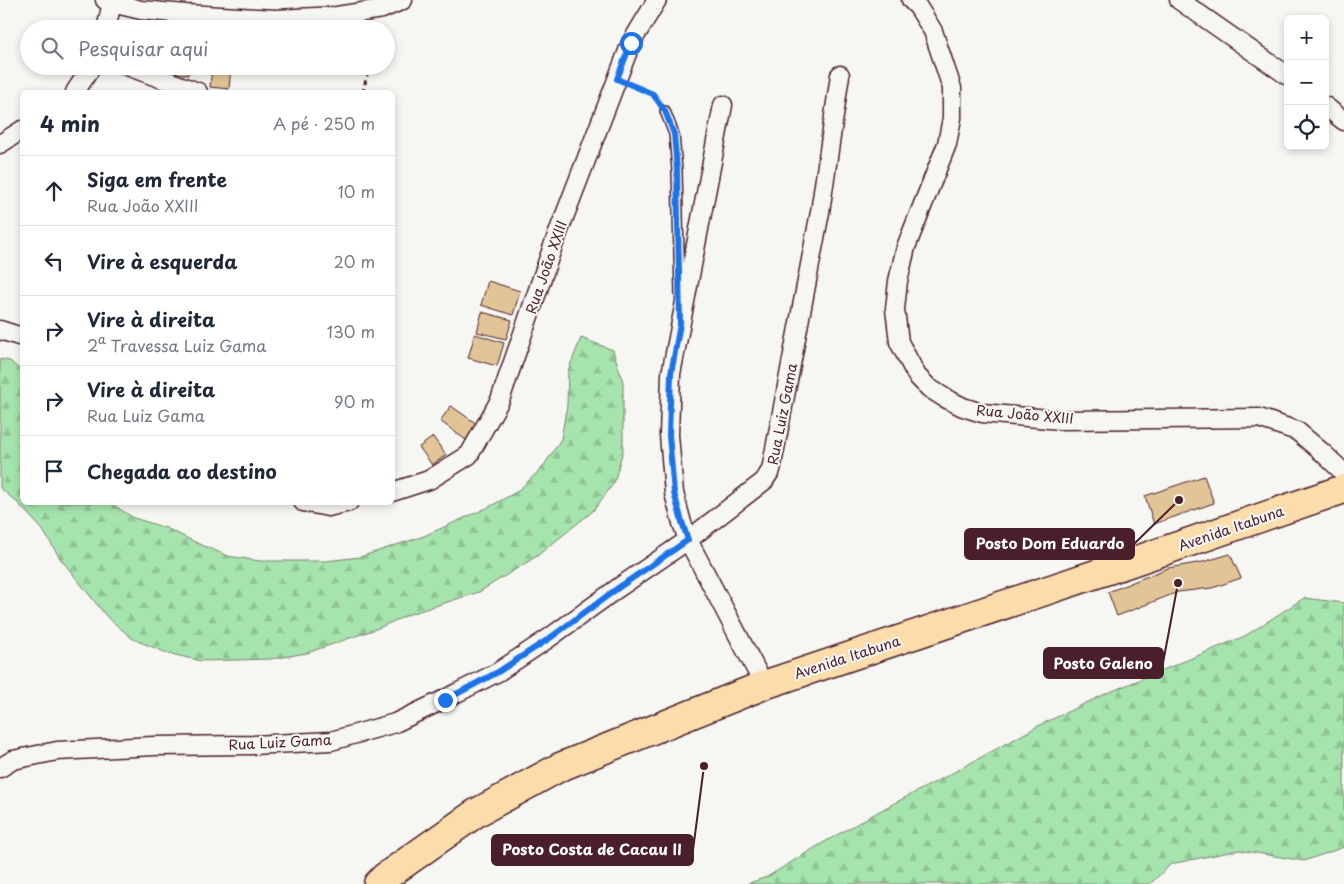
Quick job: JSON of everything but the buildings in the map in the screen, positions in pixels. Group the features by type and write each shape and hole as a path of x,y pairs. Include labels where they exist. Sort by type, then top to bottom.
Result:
{"main road":[{"name":"Avenida Itabuna","path":"378,884 476,813 560,767 764,685 1121,566 1344,489"}],"street":[{"path":"363,0 382,9"},
{"path":"107,20 108,2 141,10 276,19 337,16 382,9 403,0"},
{"name":"Rua João XXIII","path":"395,491 429,480 468,455 500,400 553,246 631,43 658,0"},
{"name":"Rua João XXIII","path":"911,0 918,7 933,31 952,88 952,118 947,144 906,247 898,281 895,309 899,342 917,376 929,388 945,398 963,407 982,413 1060,420 1260,418 1297,431 1324,453 1344,473"},
{"path":"1179,0 1284,73"},
{"path":"76,90 86,75"},
{"path":"152,75 193,90"},
{"name":"Rua Luiz Gama","path":"0,768 13,760 57,751 331,741 395,723 445,700 498,672 550,638 688,540 764,481 771,470 820,212 840,75"},
{"path":"723,105 671,374 669,435 674,493 688,540 764,685"},
{"path":"1329,109 1344,121"},
{"path":"0,144 20,131"},
{"path":"0,330 20,336"}],"lane":[{"path":"665,111 674,134 677,170 680,324"}],"path":[{"path":"363,90 367,75"},
{"path":"617,79 653,94 665,111"}],"green space":[{"path":"581,338 613,350 623,382 623,450 614,483 593,511 537,556 479,592 410,614 376,629 307,653 271,659 201,661 167,653 133,639 107,617 60,558 42,529 18,503 0,488 0,359 10,361 20,370 20,505 113,505 134,518 166,528 228,556 260,561 326,561 360,557 424,536 489,507 518,491 543,467 561,439 567,405 568,371"},
{"path":"1304,598 1344,603 1344,847 1304,861 1239,850 1171,864 1150,884 746,884 767,877 887,807 1042,724 1105,694 1245,636"}],"place":[{"name":"Posto Dom Eduardo","path":"1179,500"},
{"name":"Posto Galeno","path":"1178,583"},
{"name":"Posto Costa de Cacau II","path":"704,766"}],"route":[{"path":"445,700 498,672 550,638 688,540 674,493 669,435 671,374 680,324 677,170 674,134 665,111 653,94 617,79 631,43"}]}
